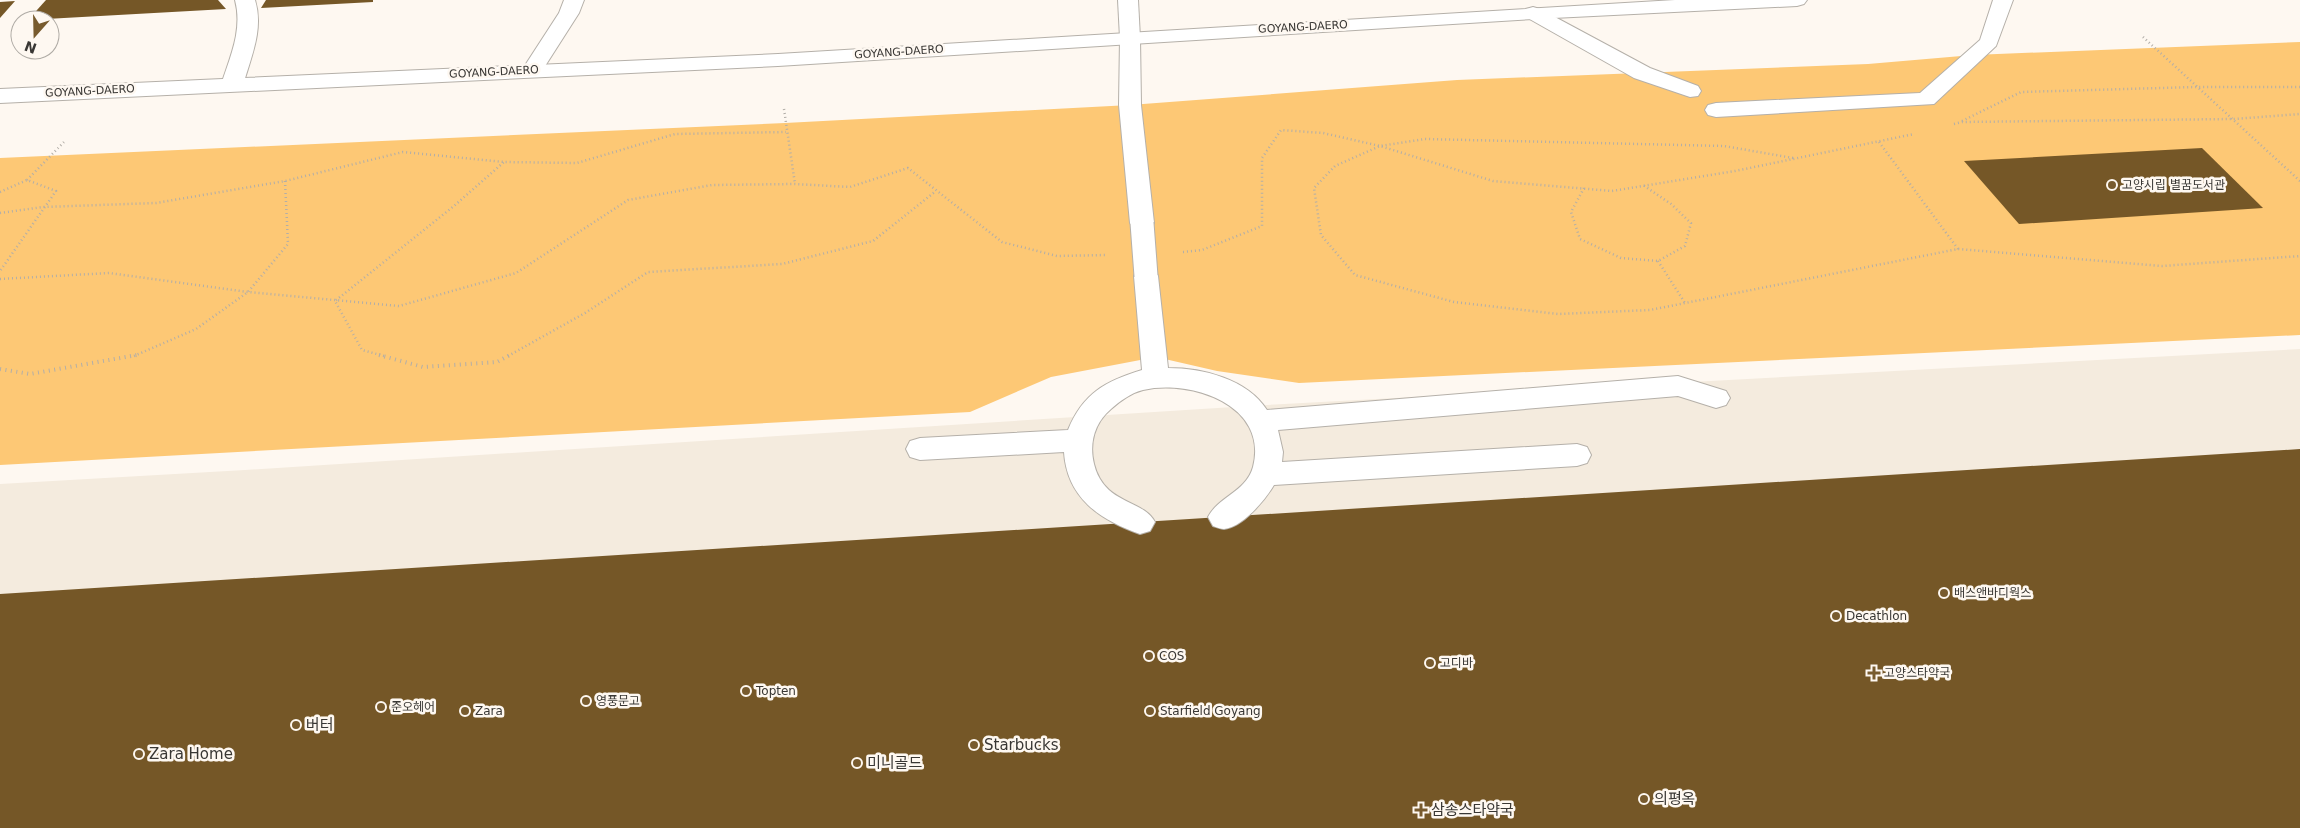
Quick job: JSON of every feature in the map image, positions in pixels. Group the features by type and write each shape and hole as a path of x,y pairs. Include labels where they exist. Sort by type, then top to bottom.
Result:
{"main road":[{"path":"232,84 248,27 249,9 245,0"},
{"path":"533,70 569,13 574,0"},
{"path":"1128,0 1130,105 1146,276 1156,357 1156,377"},
{"name":"GOYANG-DAERO","path":"0,96 778,60 1533,13 1797,0"},
{"path":"1716,110 1926,99 1989,42 2003,0"},
{"path":"1533,13 1642,73 1690,91"},
{"path":"1140,522 1109,507 1089,487 1078,464 1078,440 1087,417 1104,398 1128,384 1156,377 1199,380 1233,393 1249,406 1260,421 1267,438 1269,456 1265,474 1256,490 1241,505 1223,517"},
{"path":"1260,421 1678,386 1716,398"},
{"path":"920,449 1078,440"},
{"path":"1265,474 1577,455"}],"path":[{"path":"2143,37 2300,181"},
{"path":"1962,122 2021,92 2196,87 2300,87"},
{"path":"784,109 795,184"},
{"path":"1952,124 1962,122 2234,119 2300,114"},
{"path":"1174,252 1202,250 1262,226 1262,158 1281,130 1323,133 1380,146 1493,181 1612,191 1796,159 1916,133"},
{"path":"0,214 43,207 156,203 285,181 403,152 504,162 577,163 675,134 786,132"},
{"path":"1796,159 1724,146 1425,139 1380,146 1335,166 1314,188 1321,235 1355,275 1454,302 1558,314 1650,310 1850,268 1958,249 2162,266 2300,256"},
{"path":"0,192 26,180 64,142"},
{"path":"1879,142 1958,249"},
{"path":"335,301 454,206 504,162"},
{"path":"0,279 109,273 248,292 399,306 516,273 628,200 712,185 795,184 850,187 908,168 1002,242 1057,256 1116,255"},
{"path":"0,271 56,191 26,180"},
{"path":"0,369 30,374 132,357 196,329 248,292 288,244 285,181"},
{"path":"1584,188 1571,212 1580,239 1622,258 1658,261 1685,246 1691,223 1671,204 1643,185"},
{"path":"335,301 362,350 423,367 497,362 585,313 648,272 782,264 872,241 936,191"},
{"path":"1658,261 1685,303"}],"shaded area":[{"path":"2300,42 2300,335 1299,383 1217,371 1156,357 1051,377 970,412 0,465 0,158 785,123 1130,105 1457,80 1868,64 1973,55"},
{"name":"Starfield Goyang","path":"2300,349 2300,828 0,828 0,484 1249,406"}],"building":[{"path":"46,0 218,0 226,9 60,18 60,10 37,10"},
{"path":"266,0 373,0 373,2 261,8"},
{"path":"15,1 0,18 0,2"},
{"name":"고양시립 별꿈도서관","path":"2202,148 2263,208 2019,224 1964,161"},
{"name":"Starfield Goyang","path":"2300,449 2300,828 0,828 0,594"}],"place":[{"name":"고양시립 별꿈도서관","path":"2112,185"},
{"name":"배스앤바디웍스","path":"1944,593"},
{"name":"Decathlon","path":"1836,616"},
{"name":"COS","path":"1149,656"},
{"name":"고디바","path":"1430,663"},
{"name":"고양스타약국","path":"1874,673"},
{"name":"Topten","path":"746,691"},
{"name":"영풍문고","path":"586,701"},
{"name":"준오헤어","path":"381,707"},
{"name":"Zara","path":"465,711"},
{"name":"Starfield Goyang","path":"1150,711"},
{"name":"버터","path":"296,725"},
{"name":"Starbucks","path":"974,745"},
{"name":"Zara Home","path":"139,754"},
{"name":"미니골드","path":"857,763"},
{"name":"의평옥","path":"1644,799"},
{"name":"삼송스타약국","path":"1421,810"}]}
